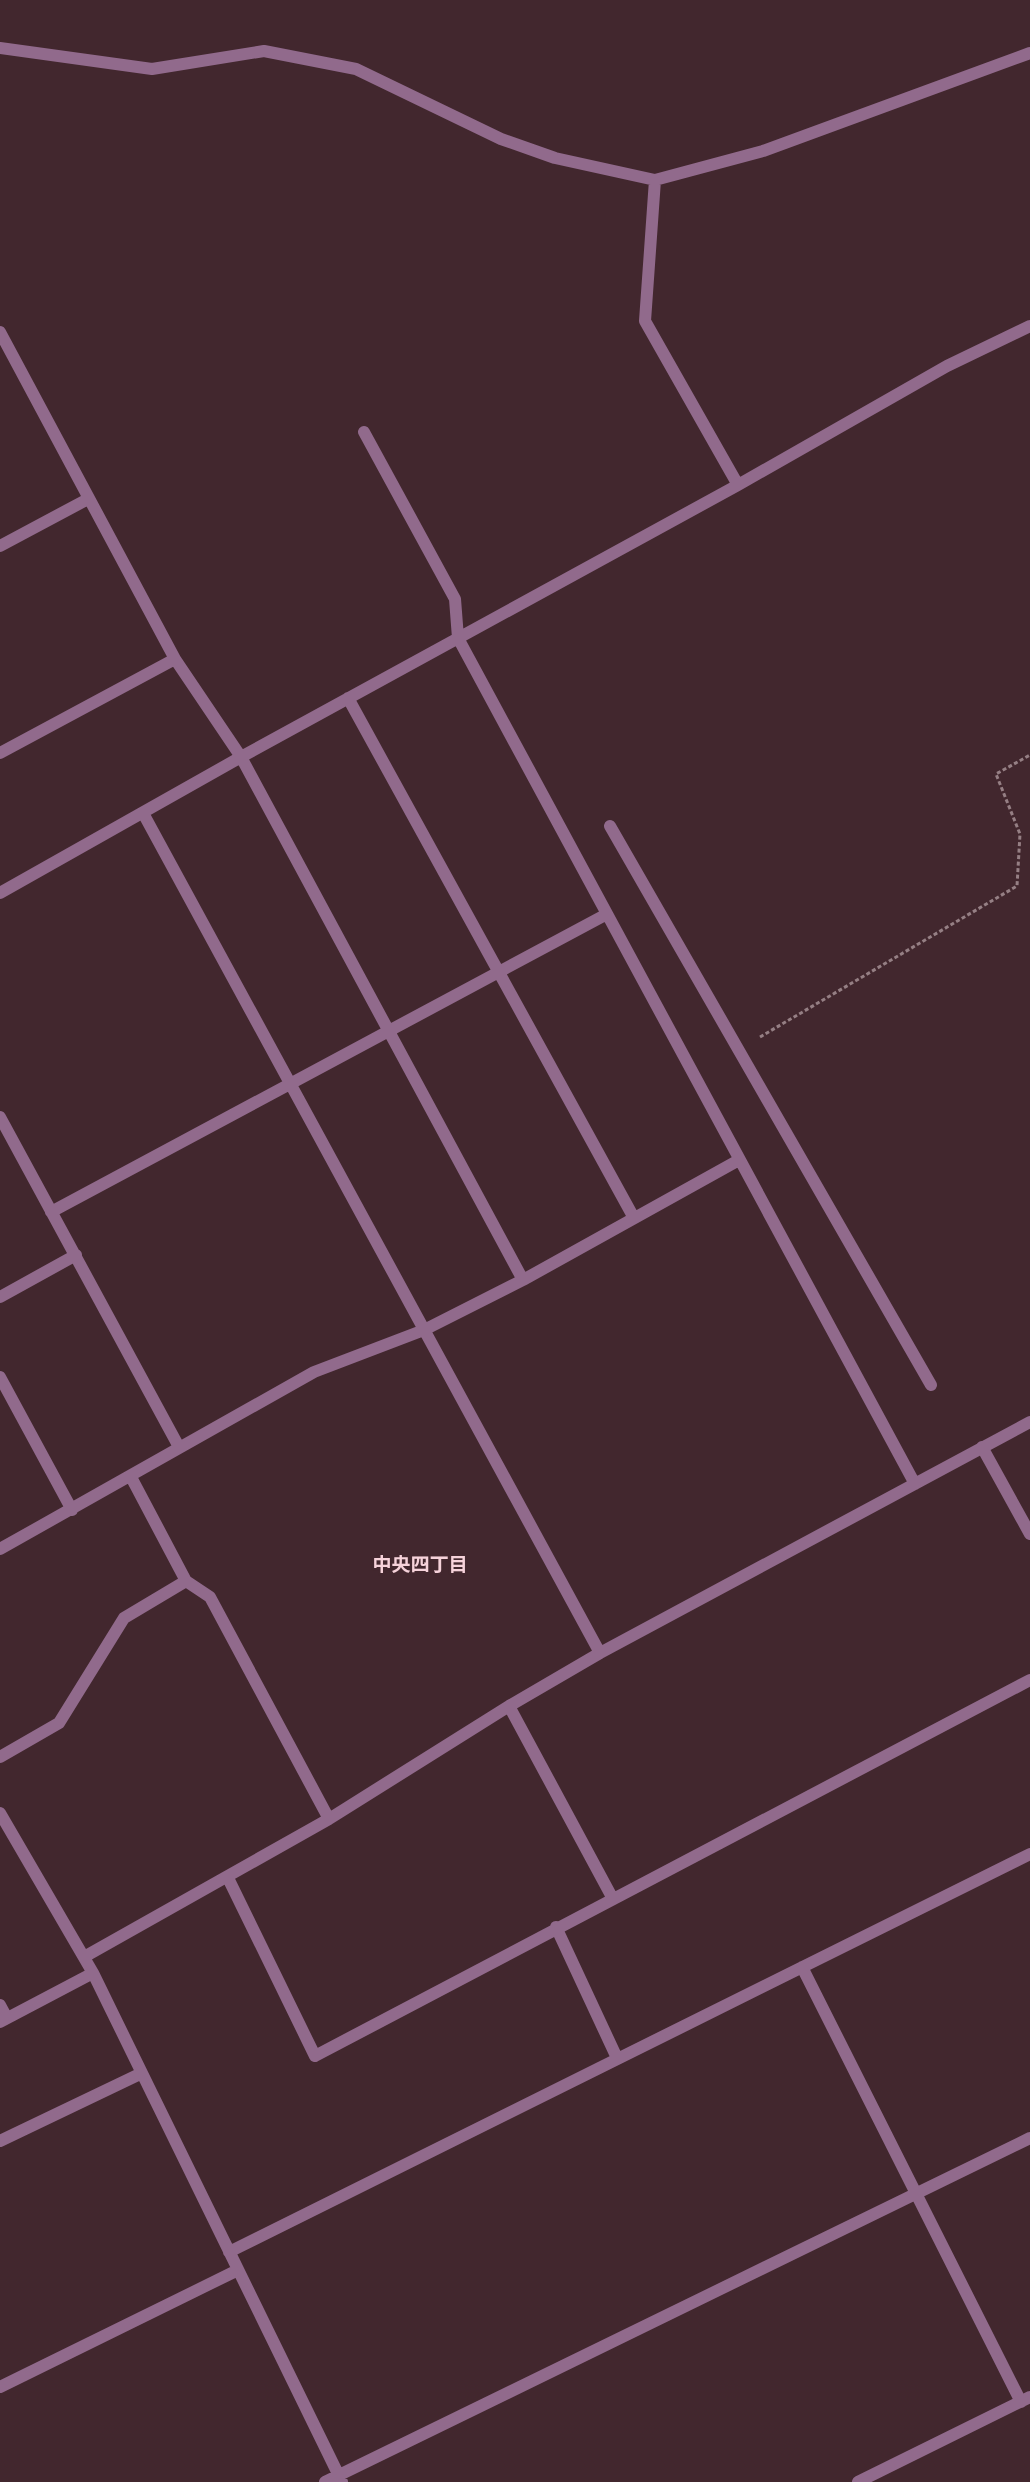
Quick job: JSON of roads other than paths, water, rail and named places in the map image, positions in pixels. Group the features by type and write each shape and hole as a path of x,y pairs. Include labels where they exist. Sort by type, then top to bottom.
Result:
{"street":[{"path":"0,48 152,69 264,51 356,69 501,139 555,158 655,180 763,151 1018,60 1030,53"},
{"path":"655,180 645,321 738,485"},
{"path":"0,892 241,757 738,485 947,366 1030,326"},
{"path":"1,336 175,658 241,757 523,1280"},
{"path":"364,432 455,599 458,638 915,1484"},
{"path":"0,546 88,499"},
{"path":"0,753 175,658"},
{"path":"348,698 500,971 634,1218"},
{"path":"143,813 600,1653"},
{"path":"610,826 930,1385"},
{"path":"52,1212 607,914"},
{"path":"0,1117 180,1447"},
{"path":"0,1549 131,1477 180,1447 314,1372 424,1330 523,1280 739,1160"},
{"path":"0,1297 76,1256"},
{"path":"0,1377 72,1510"},
{"path":"84,1957 228,1878 329,1819 509,1706 600,1653 1030,1422"},
{"path":"982,1447 1030,1534"},
{"path":"131,1477 186,1581 210,1598 329,1819"},
{"path":"0,1757 59,1723 124,1618 186,1581"},
{"path":"228,1878 315,2056 556,1927 613,1899 1030,1680"},
{"path":"509,1706 613,1899"},
{"path":"0,1813 93,1973 341,2478"},
{"path":"229,2252 1030,1854"},
{"path":"556,1927 618,2058"},
{"path":"802,1967 1025,2399 858,2482"},
{"path":"0,2005 4,2020 93,1973"},
{"path":"0,2141 142,2073"},
{"path":"325,2482 341,2478 1030,2138"},
{"path":"0,2387 238,2270"}],"district":[{"name":"中央四丁目","path":"420,1563"}]}
